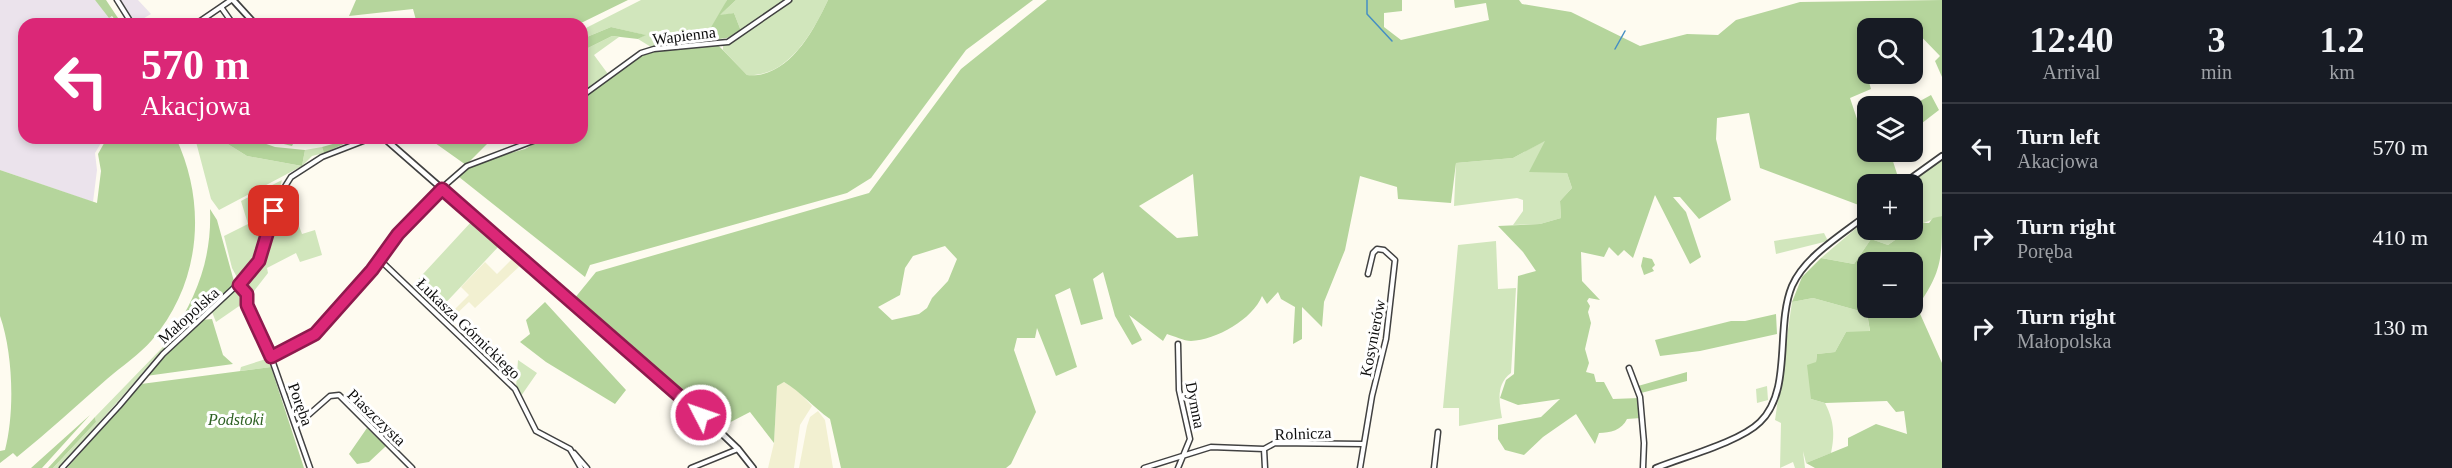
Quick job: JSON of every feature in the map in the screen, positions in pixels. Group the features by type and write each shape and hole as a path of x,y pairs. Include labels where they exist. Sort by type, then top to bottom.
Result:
{"street":[{"path":"117,0 128,18"},
{"path":"208,18 232,0 249,18"},
{"name":"Wapienna","path":"588,92 641,53 654,49 728,42 789,0"},
{"path":"221,7 229,18"},
{"name":"Małopolska","path":"62,468 163,354 192,324 239,285 259,261 265,249 279,196 291,177 322,157 355,144"},
{"path":"391,144 738,449 753,468"},
{"path":"271,357 315,334 380,260 398,234 467,166 525,144"},
{"path":"1917,174 1942,156"},
{"path":"1656,468 1746,432 1766,416 1777,390 1786,309 1797,278 1814,259 1857,223"},
{"name":"Kosynierów","path":"1360,468 1363,444 1386,339 1395,260 1384,250 1377,249 1373,252 1368,273"},
{"name":"Łukasza Górnickiego","path":"380,260 515,389 536,431 544,437 565,445 573,453"},
{"name":"Poręba","path":"239,285 247,294 247,305 271,357 310,468"},
{"name":"Dymna","path":"1178,344 1179,390 1190,433 1178,468"},
{"path":"1629,368 1640,397 1644,443 1643,468"},
{"name":"Piaszczysta","path":"296,426 330,396 339,394 412,468"},
{"path":"1434,468 1438,432"},
{"name":"Rolnicza","path":"1265,468 1264,449 1275,443 1363,444"},
{"path":"1144,468 1211,447 1264,449"},
{"path":"691,468 738,449"},
{"path":"573,453 581,468"},
{"path":"573,453 587,468"}],"shaded area":[{"path":"0,0 95,0 112,18 18,18 18,144 100,144 95,153 97,170 93,202 0,170"},
{"path":"119,0 138,0 151,14 144,18 130,18"},
{"path":"514,257 522,264 475,308 469,302 449,321 446,318 469,295 461,287 485,262 497,274"},
{"path":"784,382 797,390 812,406 800,425 794,468 768,468 774,443 777,385"},
{"path":"818,411 825,420 833,468 799,468 810,417"}],"green space":[{"path":"95,0 106,0 118,18 112,16 109,18"},
{"path":"356,0 628,0 588,20 415,18 413,9 349,16"},
{"path":"641,0 727,0 721,14 736,0 786,0 741,31 734,13 720,16 703,41 651,47 638,39 645,35 611,27 588,37 588,27"},
{"path":"727,0 736,0 720,15 734,13 741,31 727,38 703,41"},
{"path":"792,0 828,0 807,39 787,61 762,74 747,75 723,50 723,45 737,39"},
{"path":"828,0 1033,0 966,50 871,178 847,193 590,265 585,277 459,177 468,167 479,162 525,149 534,144 588,144 588,94 642,54 718,45 747,75 762,74 787,61 807,39"},
{"path":"1047,0 1402,0 1402,11 1384,13 1384,27 1401,40 1489,20 1486,3 1455,8 1454,0 1519,0 1522,4 1571,12 1640,46 1687,34 1718,35 1736,20 1800,2 1942,0 1942,77 1935,61 1940,56 1923,38 1923,18 1857,18 1857,84 1870,84 1871,89 1850,98 1857,119 1857,162 1893,162 1897,174 1857,174 1857,204 1760,168 1749,113 1717,118 1716,139 1731,200 1699,219 1680,197 1673,197 1686,212 1701,257 1690,264 1655,195 1633,258 1624,250 1618,256 1609,247 1604,257 1581,252 1582,281 1600,300 1589,298 1587,301 1590,306 1588,312 1591,323 1585,349 1589,363 1586,372 1594,374 1596,382 1604,382 1613,399 1639,398 1641,418 1627,419 1615,430 1599,433 1595,444 1576,414 1543,437 1524,455 1505,450 1498,439 1498,425 1541,417 1560,399 1518,405 1500,398 1506,380 1514,374 1518,276 1536,271 1523,252 1498,226 1540,224 1561,218 1560,201 1572,188 1567,173 1529,172 1545,141 1513,158 1456,163 1451,203 1398,199 1397,187 1360,176 1345,250 1324,302 1322,327 1302,307 1302,339 1293,344 1295,307 1281,299 1278,292 1267,304 1262,296 1251,313 1232,327 1201,340 1188,341 1167,334 1163,341 1129,315 1142,340 1132,345 1115,316 1103,272 1093,279 1103,319 1081,325 1070,288 1055,295 1077,367 1056,376 1037,328 1035,338 1017,338 1014,350 1036,412 1011,464 1006,468 841,468 830,419 784,382 777,386 774,443 750,412 723,426 574,299 596,272 869,193 961,69","holes":["1193,174 1198,236 1177,238 1139,206","945,246 957,259 948,281 932,298 927,308 919,314 892,320 878,307 900,295 905,268 913,256"]},
{"path":"611,27 646,35 638,39 612,36 588,48 588,37"},
{"path":"612,36 619,37 594,55 608,74 588,89 588,48"},
{"path":"1931,95 1939,110 1923,122 1923,99"},
{"path":"1546,140 1567,173 1572,188 1560,201 1561,218 1540,224 1513,225 1523,211 1523,200 1517,198 1454,206 1456,163 1513,158"},
{"path":"104,144 178,144 192,189 195,216 194,242 181,294 168,318 152,340 136,356 17,457 13,453 0,463 0,451 5,450 8,435 11,383 8,347 0,316 0,170 97,203 101,171 98,154"},
{"path":"197,144 228,144 247,156 302,166 219,210 211,199"},
{"path":"228,144 266,144 305,150 302,166 247,156"},
{"path":"333,144 344,144 324,153 322,147"},
{"path":"436,144 487,144 466,165"},
{"path":"322,147 324,153 312,156 302,166 305,150"},
{"path":"1942,160 1942,216 1923,223 1923,174"},
{"path":"282,180 261,252 250,270 239,281 232,268 224,236 248,224 241,201"},
{"path":"286,192 302,234 315,230 322,255 300,262 296,253 267,268 268,273 251,295 243,284 261,264 268,250"},
{"path":"210,209 217,220 235,285 172,340 170,337 188,307 201,276 208,244"},
{"path":"1942,216 1939,264 1923,298 1923,252 1862,252 1870,240 1888,245 1895,240 1923,240 1923,223 1929,223 1933,218"},
{"path":"472,221 500,245 439,310 435,307 439,303 438,299 433,298 429,302 412,286"},
{"path":"1857,227 1857,240 1870,240 1862,252 1857,252 1857,260 1854,264 1821,258"},
{"path":"1824,233 1828,241 1776,254 1774,241"},
{"path":"1874,240 1895,240 1888,245"},
{"path":"1496,241 1498,289 1516,288 1511,373 1503,382 1500,393 1502,418 1459,426 1459,408 1443,408 1458,245"},
{"path":"1643,257 1652,259 1655,265 1652,268 1654,271 1644,275 1641,266"},
{"path":"1821,258 1854,264 1857,260 1857,310 1813,298 1792,302 1802,277"},
{"path":"237,288 246,297 245,302 216,322 212,312"},
{"path":"1813,298 1857,310 1857,318 1868,318 1870,332 1846,332 1835,352 1817,354 1811,399 1825,403 1833,428 1833,440 1831,453 1806,463 1803,451 1805,468 1795,468 1793,462 1780,468 1781,423 1775,420 1792,302"},
{"path":"545,302 626,390 615,404 546,362 520,342 530,334 526,320"},
{"path":"1776,314 1777,334 1700,351 1660,356 1655,340 1731,321 1745,321"},
{"path":"1868,318 1922,318 1942,363 1942,468 1815,468 1806,463 1848,446 1848,438 1876,424 1907,434 1904,411 1896,412 1887,401 1825,403 1811,399 1807,365 1816,362 1817,354 1835,352 1846,332 1870,331"},
{"path":"212,319 223,355 233,364 146,376 201,320"},
{"path":"170,337 172,340 59,468 53,468 96,422 95,417"},
{"path":"269,358 271,367 240,371 241,367"},
{"path":"518,360 537,373 521,396 516,388"},
{"name":"Podstoki","path":"271,367 304,468 67,468 141,384"},
{"path":"1687,372 1687,381 1641,393 1638,386"},
{"path":"1767,386 1768,400 1757,403 1756,389"},
{"path":"90,415 42,468 31,468"},
{"path":"95,417 96,422 53,468 48,468"},
{"path":"367,428 386,446 369,462 357,464 349,454"}],"waterway":[{"path":"1367,0 1367,14 1392,41"},
{"path":"1615,49 1625,31"}],"route":[{"path":"274,211 265,249 259,261 239,285 247,294 247,305 271,357 315,334 372,270 398,234 442,189 701,415"}]}
